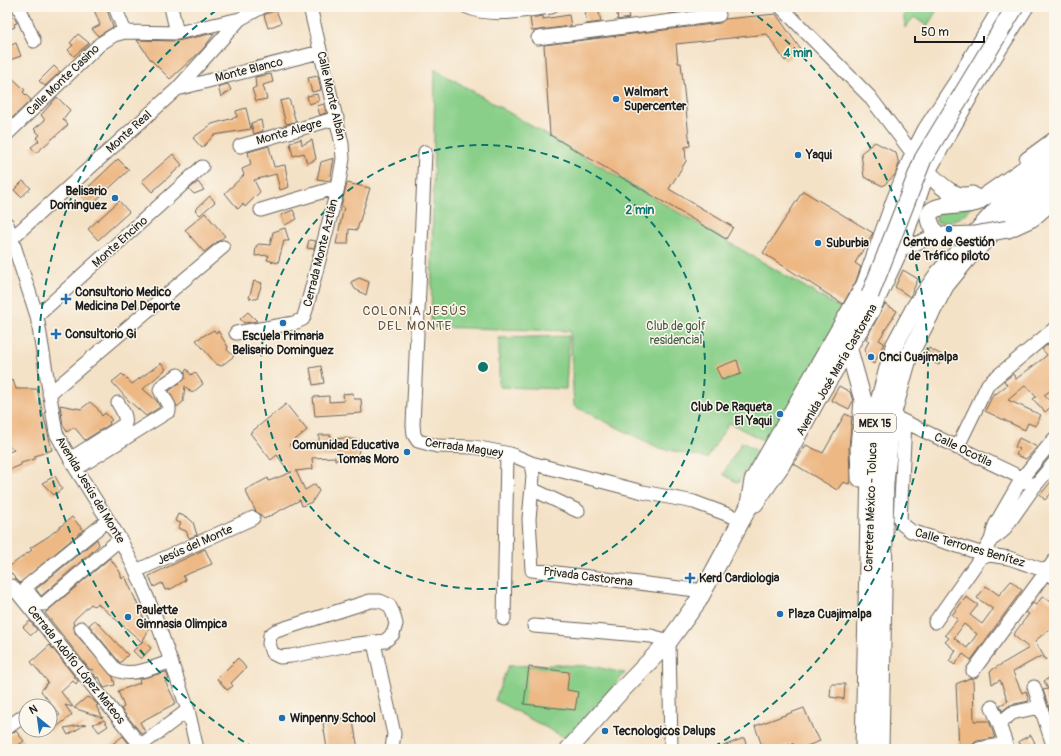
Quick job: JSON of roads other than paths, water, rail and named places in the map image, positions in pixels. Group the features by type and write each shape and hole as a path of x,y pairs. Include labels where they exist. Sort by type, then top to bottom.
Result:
{"main road":[{"name":"Avenida José María Castorena","path":"569,749 618,694 669,641 704,591 762,482 870,295 922,159 1015,7"},
{"path":"928,172 948,191 965,197 986,190 1054,141"},
{"path":"1054,149 977,202 964,205 947,204 941,206 932,211 928,219 942,235 974,235 1008,229 1032,218 1054,199"},
{"name":"Carretera México - Toluca","path":"864,749 870,467 876,417 894,346 915,307 939,273 998,208 1054,160"},
{"name":"Carretera México - Toluca","path":"880,749 885,484 909,355 945,286 993,232 1054,179"},
{"path":"849,350 863,400 859,455 860,484 868,554"}],"street":[{"path":"19,7 34,40"},
{"path":"115,7 125,32"},
{"path":"171,7 177,33"},
{"name":"Calle Monte Casino","path":"7,134 100,44 114,35 125,32 177,33 240,19 262,7"},
{"name":"Calle Monte Albán","path":"310,7 342,144 343,159 338,187"},
{"path":"467,7 474,10 496,12 509,9 551,7"},
{"path":"782,7 869,96 928,172 928,219"},
{"name":"Avenida José María Castorena","path":"744,517 751,480 863,284 893,200 912,153 925,128 959,76 1000,7"},
{"name":"Avenida José María Castorena","path":"744,517 758,503 783,466 824,391 873,311 902,249 928,172 976,88 1027,7"},
{"path":"538,38 719,15"},
{"name":"Monte Real","path":"12,238 177,89 240,19"},
{"name":"Monte Blanco","path":"177,89 320,52"},
{"path":"959,76 976,88"},
{"name":"Monte Alegre","path":"240,146 337,118"},
{"name":"Cerrada Maguey","path":"425,152 414,435 418,441 437,446 474,447 507,454 531,463 643,492 694,502 744,517"},
{"name":"Monte Encino","path":"37,316 202,167"},
{"path":"262,210 338,187"},
{"name":"Cerrada Monte Aztlán","path":"236,333 294,323 303,319 338,187"},
{"name":"Avenida Jesús del Monte","path":"7,224 37,316 56,433 73,464 120,540 136,571 171,661 188,710 198,749"},
{"path":"902,249 942,235"},
{"path":"49,394 223,247"},
{"path":"958,448 988,384 1054,329"},
{"path":"73,464 169,411 169,406 160,390 162,386 178,375"},
{"path":"73,464 125,424 126,419 118,403"},
{"name":"Calle Ocotila","path":"898,419 1022,478 1034,487"},
{"name":"Calle Terrones Benítez","path":"898,419 900,519 902,524 910,531 983,554 1009,558 1051,570"},
{"path":"935,622 983,554 991,540 995,525 1022,478 1054,439"},
{"path":"504,619 507,454"},
{"name":"Privada Castorena","path":"531,463 532,489 529,519 532,570 704,591"},
{"path":"991,540 1003,531 1034,487 1054,463"},
{"path":"532,489 578,511"},
{"name":"Jesús del Monte","path":"136,571 253,518"},
{"path":"108,520 27,586 27,591 38,604 44,604 120,540"},
{"path":"973,671 1051,570"},
{"name":"Cerrada Adolfo López Mateos","path":"12,586 139,747"},
{"path":"370,601 380,601 389,605 396,624 393,634 385,641 374,643 354,644 280,657 272,653 269,644 270,635 276,631 370,601"},
{"path":"534,626 651,636 669,641 671,749"},
{"path":"81,628 115,669 121,673 135,671 171,661"},
{"path":"374,643 394,734 392,749"},
{"path":"1034,687 1051,746"},
{"path":"979,749 1006,744 992,707"},
{"path":"999,724 1012,713 1039,707"},
{"path":"139,747 188,710"},
{"path":"7,728 18,720"}],"place":[{"name":"Walmart Supercenter","path":"616,99"},
{"name":"Yaqui","path":"798,155"},
{"name":"Belisario Dominguez","path":"115,198"},
{"name":"Centro de Gestión de Tráfico piloto","path":"949,229"},
{"name":"Suburbia","path":"818,243"},
{"name":"Consultorio Medico Medicina Del Deporte","path":"66,299"},
{"name":"Escuela Primaria Belisario Dominguez","path":"283,323"},
{"name":"Consultorio Gi","path":"56,334"},
{"name":"Cnci Cuajimalpa","path":"871,357"},
{"name":"Club De Raqueta El Yaqui","path":"780,414"},
{"name":"Comunidad Educativa Tomas Moro","path":"407,452"},
{"name":"Kerd Cardiologia","path":"690,578"},
{"name":"Plaza Cuajimalpa","path":"780,614"},
{"name":"Paulette Gimnasia Olimpica","path":"128,617"},
{"name":"Winpenny School","path":"282,718"},
{"name":"Tecnologicos Dalups","path":"605,731"}],"district":[{"name":"COLONIA JESÚS DEL MONTE","path":"415,318"}],"park label":[{"name":"Club de golf residencial","path":"676,333"}]}
